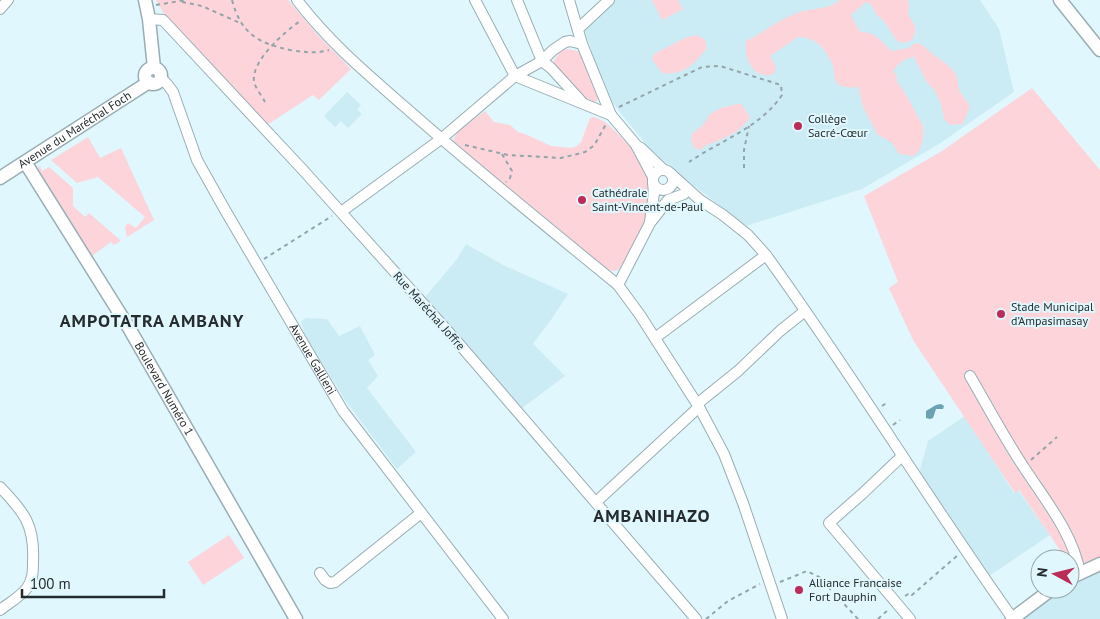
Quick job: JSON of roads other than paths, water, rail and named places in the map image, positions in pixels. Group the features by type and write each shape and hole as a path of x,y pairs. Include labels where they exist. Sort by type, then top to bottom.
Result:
{"main road":[{"path":"1060,0 1100,50"},
{"name":"Avenue Gallieni","path":"146,3 150,19 155,76"},
{"name":"Avenue du Maréchal Foch","path":"0,178 155,76"},
{"name":"Boulevard Numéro 1","path":"25,162 129,328 296,619"},
{"path":"1080,573 1100,564"},
{"path":"1013,619 1039,599"}],"street":[{"path":"0,9 8,0"},
{"path":"297,0 308,15 354,63 441,139 618,285 698,405 724,454 782,619"},
{"path":"474,0 515,76 611,115"},
{"path":"517,0 542,61 551,68 584,104"},
{"path":"569,0 579,28 582,44 611,115 637,146 653,180 660,190 667,189 700,200"},
{"path":"579,28 609,0"},
{"name":"Rue Maréchal Joffre","path":"150,19 162,20 341,212 454,338 696,619"},
{"path":"341,212 441,139 515,76 542,61 565,42 570,40 582,44"},
{"name":"Avenue Gallieni","path":"155,76 167,84 172,92 198,160 256,265 343,411 502,619"},
{"path":"637,146 644,150 700,200 723,214 748,235 766,255 874,411 964,550 1013,619"},
{"path":"650,223 654,192 653,180 657,172 667,172"},
{"path":"662,206 667,189 672,182 667,172"},
{"path":"618,285 650,223 662,206 673,197 684,194"},
{"path":"655,338 766,255"},
{"path":"596,502 698,405 805,311"},
{"path":"970,376 1074,549"},
{"path":"902,456 829,523 910,619"},
{"path":"0,487 18,506 30,525 34,552 32,578 28,586 0,610"},
{"path":"320,573 330,583 335,582 421,513"}],"water":[{"path":"941,404 944,406 943,409 936,409 933,418 926,418 926,411"}],"place":[{"name":"Collège Sacré-Cœur","path":"798,126"},
{"name":"Cathédrale Saint-Vincent-de-Paul","path":"582,200"},
{"name":"Stade Municipal d’Ampasimasay","path":"1001,314"},
{"name":"Alliance Francaise Fort Dauphin","path":"799,590"}],"district":[{"name":"AMPOTATRA AMBANY","path":"152,321"},
{"name":"AMBANIHAZO","path":"652,516"}]}
